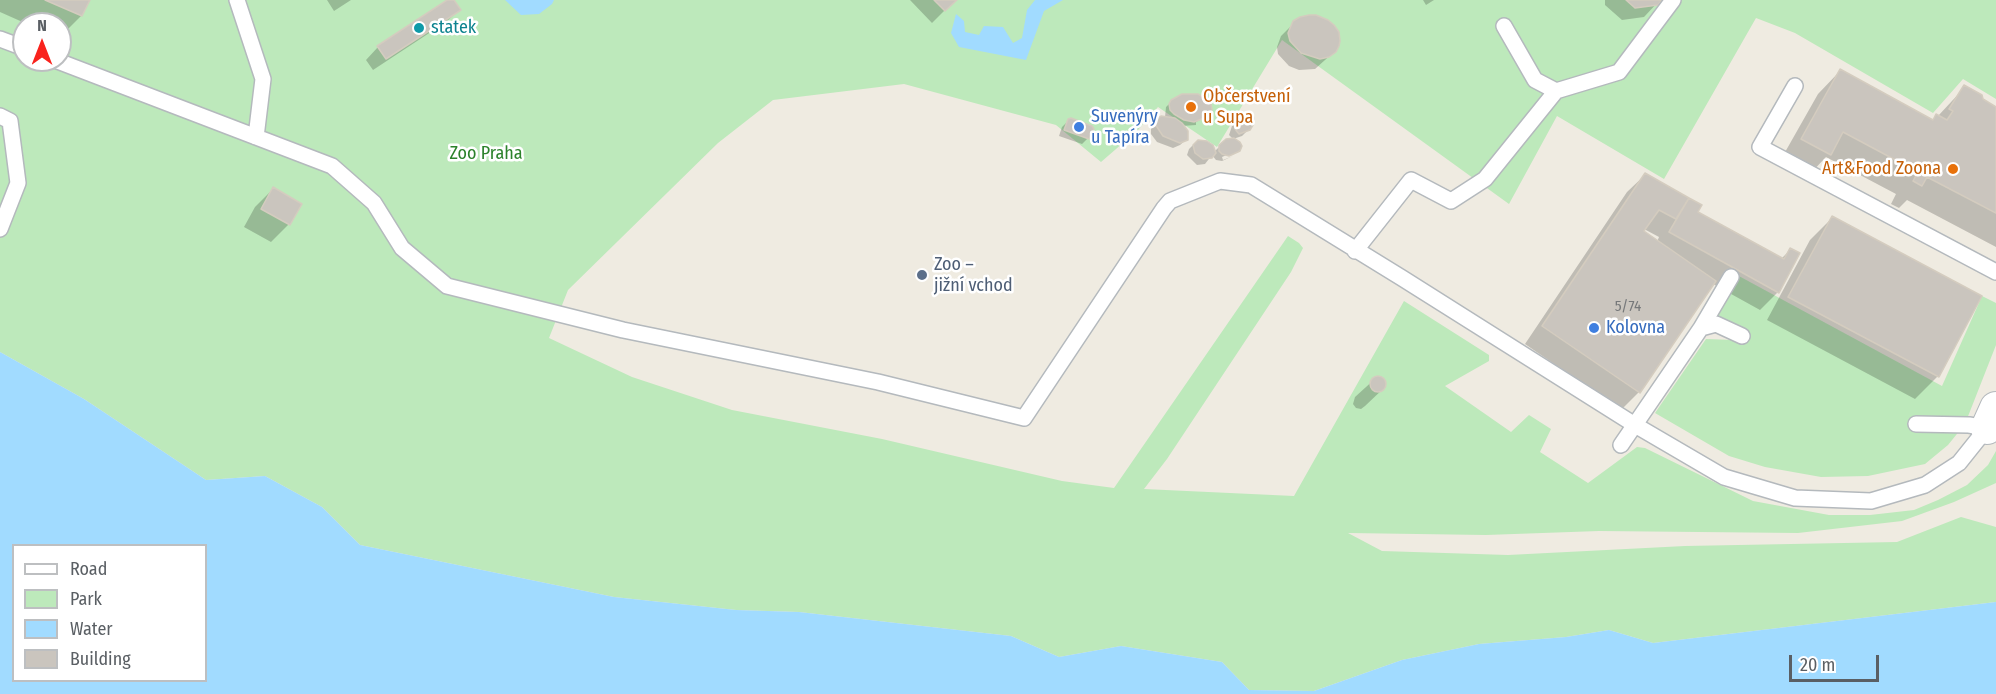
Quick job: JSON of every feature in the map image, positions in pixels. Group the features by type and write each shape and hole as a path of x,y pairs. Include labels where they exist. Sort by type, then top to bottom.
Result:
{"lane":[{"path":"237,0 263,79 256,137"},
{"path":"1355,251 1411,180 1451,201 1485,180 1556,91 1619,72 1673,0"},
{"path":"1504,26 1535,80 1556,91"},
{"path":"72,67 332,166 374,203 402,248 447,286 623,330 878,382 1024,418 1170,201 1220,182 1251,186 1635,425 1724,477 1795,498 1871,501 1925,485 1959,463 1992,418"},
{"path":"1795,86 1760,147 1996,272"},
{"path":"0,116 10,121 18,183 0,229"},
{"path":"1621,445 1701,328 1731,277"},
{"path":"1701,328 1716,324 1742,336"},
{"path":"1916,424 1969,425 1992,418"}],"green space":[{"name":"Zoo Praha","path":"0,0 1996,0 1996,99 1963,79 1933,113 1795,33 1756,18 1664,179 1557,116 1509,204 1282,40 1217,147 1158,107 1138,130 1101,162 1056,125 904,84 773,100 718,143 568,290 549,338 632,377 732,410 882,439 1062,481 1114,488 1288,236 1303,248 1291,272 1167,459 1144,489 1294,496 1404,301 1489,355 1489,361 1445,386 1511,432 1529,415 1551,429 1540,452 1588,483 1637,447 1645,448 1753,501 1829,515 1870,515 1914,510 1967,485 1988,465 1996,451 1996,483 1954,502 1902,521 1798,533 1599,531 1486,535 1348,533 1382,551 1508,555 1685,546 1897,542 1961,517 1996,527 1996,602 1653,643 1609,630 1566,637 1479,644 1402,660 1314,691 1249,690 1222,662 1121,646 1059,657 1011,636 799,612 736,610 614,597 360,545 322,507 265,476 206,480 84,399 0,352"},
{"path":"1737,275 1942,386 1982,296 1996,303 1996,345 1965,424 1948,445 1925,464 1868,476 1821,477 1765,467 1729,456 1655,413 1706,339 1733,340 1742,327 1716,316"}],"water":[{"path":"505,0 554,0 539,14 521,15"},
{"path":"1035,0 1063,0 1044,11 1026,60 959,47 951,33 956,14 964,21 965,32 979,35 984,26 1003,27 1013,43 1022,38 1027,10"},
{"path":"0,352 84,399 206,480 265,476 322,507 360,545 614,597 736,610 799,612 1011,636 1059,657 1121,646 1222,662 1249,690 1314,691 1402,660 1479,644 1566,637 1609,630 1653,643 1996,602 1996,694 0,694"}],"building":[{"path":"45,0 90,0 82,16"},
{"name":"statek","path":"447,0 454,0 461,10 386,59 377,46"},
{"path":"934,0 957,0 945,11"},
{"path":"1626,0 1662,0 1658,5 1635,8"},
{"path":"1309,15 1328,20 1339,32 1339,46 1336,52 1329,57 1320,59 1301,53 1290,41 1288,33 1293,21"},
{"path":"1840,69 1933,120 1936,114 1947,120 1953,111 1949,109 1964,85 1982,95 1983,99 1996,107 1996,213 1927,177 1922,186 1913,181 1918,172 1843,132 1831,155 1801,139"},
{"name":"Občerstvení u Supa","path":"1182,94 1198,94 1206,99 1211,104 1212,110 1209,116 1194,122 1184,120 1174,114 1169,104 1171,100"},
{"path":"1249,112 1253,114 1253,125 1250,130 1239,134 1235,129 1237,118"},
{"path":"1161,116 1175,118 1182,123 1188,131 1188,140 1180,143 1163,136 1155,124"},
{"name":"Suvenýry u Tapíra","path":"1068,119 1092,126 1094,129 1089,139 1064,130"},
{"path":"1234,138 1242,146 1240,151 1229,156 1222,154 1219,151 1219,145 1226,139"},
{"path":"1198,140 1207,141 1213,145 1216,153 1212,158 1203,159 1195,153 1193,145"},
{"path":"1645,173 1689,198 1676,219 1659,210 1644,231 1716,281 1640,393 1542,326"},
{"path":"273,187 302,204 290,225 261,209"},
{"path":"1689,198 1702,205 1698,212 1784,259 1790,248 1800,253 1779,293 1669,232"},
{"path":"1832,216 1982,296 1939,377 1788,297"},
{"path":"1375,376 1381,376 1386,384 1384,390 1375,392 1370,387 1370,381"}],"place":[{"name":"statek","path":"419,28"},
{"name":"Občerstvení u Supa","path":"1191,107"},
{"name":"Suvenýry u Tapíra","path":"1079,127"},
{"name":"Art&Food Zoona","path":"1953,169"},
{"name":"Zoo – jižní vchod","path":"922,275"},
{"name":"Kolovna","path":"1594,328"}]}
